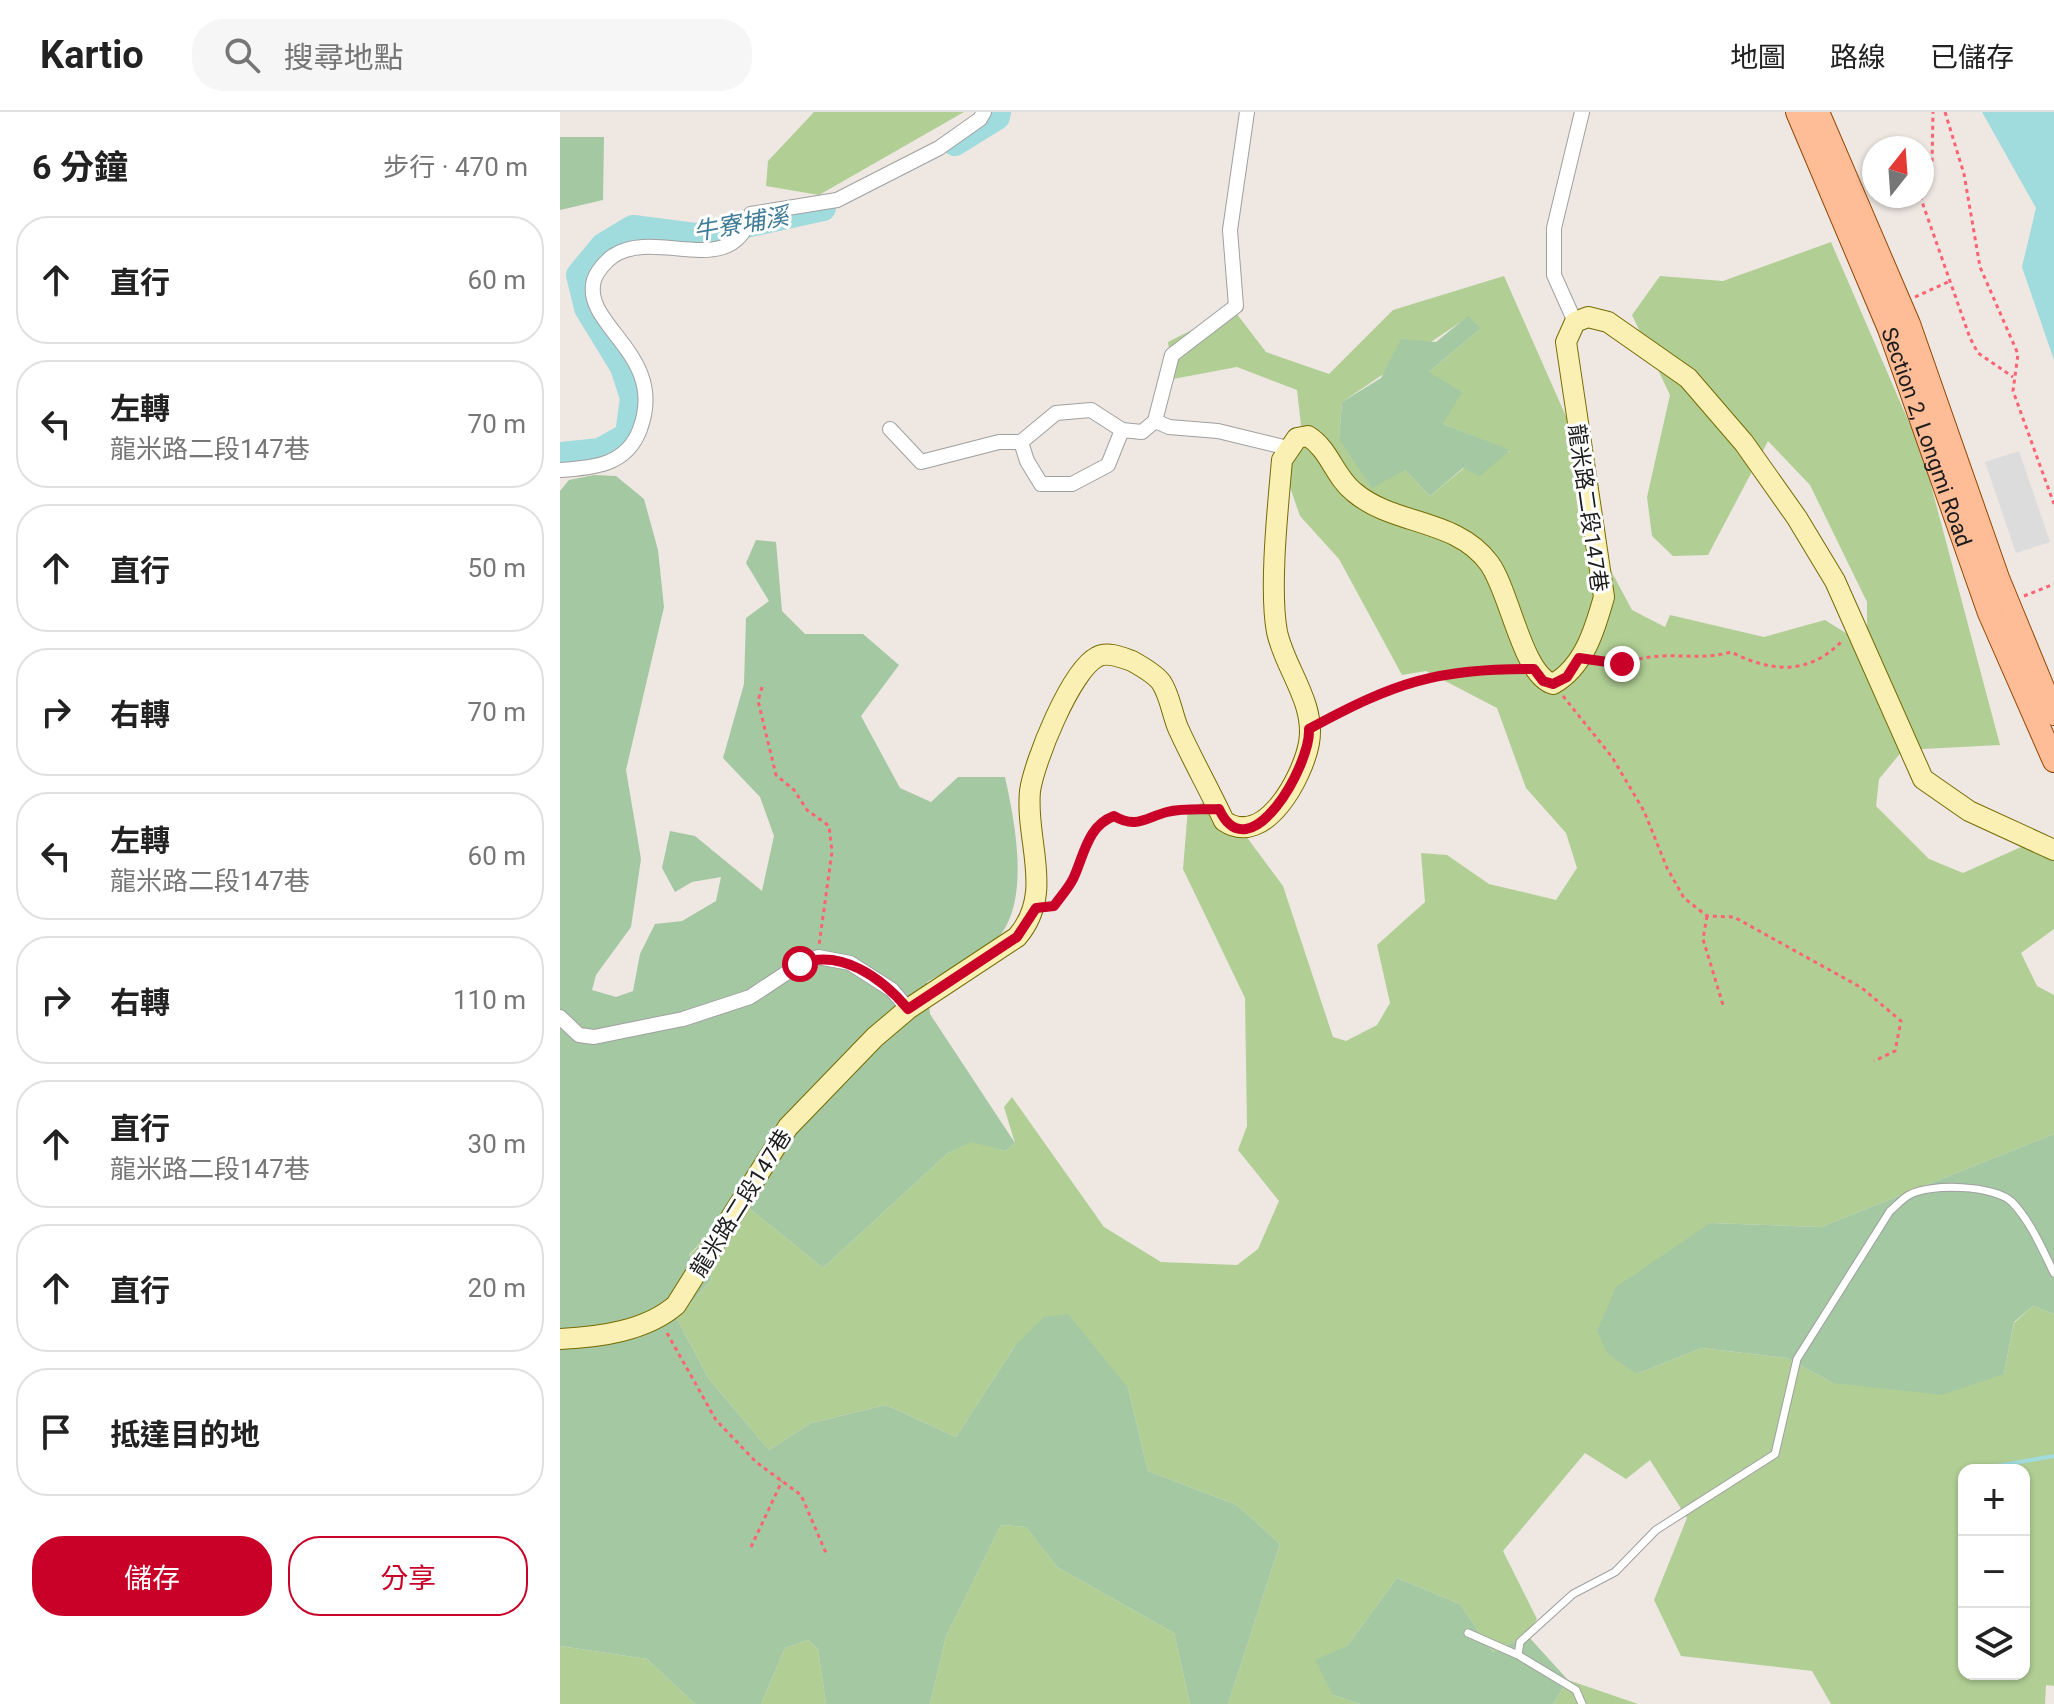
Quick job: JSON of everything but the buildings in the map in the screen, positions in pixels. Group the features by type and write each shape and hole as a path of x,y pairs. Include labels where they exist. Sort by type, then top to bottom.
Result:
{"main road":[{"name":"Section 2, Longmi Road","path":"1797,112 1889,329 1989,613 2054,761"},
{"name":"Section 2, Longmi Road","path":"1818,112 1899,303 2007,603 2054,714"}],"street":[{"path":"560,470 591,468 617,460 636,441 647,411 647,388 638,363 596,306 594,279 606,261 627,247 647,244 707,251 733,242 747,230 751,214 837,200 889,170 939,148 980,119 984,112"},
{"path":"890,429 921,462 999,442 1021,442 1056,413 1091,410 1122,430 1142,432 1155,421 1172,355 1236,306 1230,230 1247,112"},
{"path":"1582,112 1554,228 1554,275 1575,322 1588,317 1608,322 1688,378 1744,443 1797,518 1835,581 1923,779 1969,811 2054,850"},
{"name":"龍米路二段147巷","path":"1553,684 1567,677 1595,631 1604,597 1568,361 1568,332 1575,322"},
{"path":"1155,421 1169,427 1218,431 1288,448"},
{"path":"1021,442 1027,461 1041,484 1072,484 1108,465 1122,430"},
{"path":"1036,908 1037,869 1030,791 1037,766 1071,686 1085,665 1099,655 1118,656 1140,665 1160,681 1224,821 1234,828 1246,828 1263,822 1281,803 1300,770 1310,742 1307,708 1284,658 1277,629 1281,473 1288,448 1297,438 1308,436 1322,445 1354,493 1471,543 1503,586 1534,669 1543,681 1553,684"},
{"name":"龍米路二段147巷","path":"659,1319 676,1305 788,1127 875,1037 908,1009 1017,937 1036,908"},
{"path":"560,1017 579,1035 594,1037 683,1019 750,997 800,964 818,957 850,963 892,990 908,1009"},
{"path":"560,1339 626,1329 659,1319"}],"lane":[{"path":"1518,1655 1520,1642 1573,1594 1615,1572 1656,1530 1775,1454 1797,1359 1890,1211 1909,1195 1927,1189 1970,1187 2010,1199 2030,1225 2054,1273"},
{"path":"1468,1633 1518,1655 1576,1690 1582,1704"}],"path":[{"path":"1933,112 1933,136"},
{"path":"1945,112 1964,174 1980,267 2018,354 2013,391 2054,504"},
{"path":"1925,208 1948,282 1978,353 2013,377"},
{"path":"1899,303 1948,282"},
{"path":"2007,603 2054,584"},
{"path":"1579,658 1622,664 1659,655 1709,658 1731,652 1759,666 1795,668 1836,647 1856,626"},
{"path":"1309,729 1367,697 1414,680 1471,669 1534,669"},
{"path":"1553,684 1612,757 1644,811 1667,868 1684,898 1707,916 1734,917 1862,988 1901,1021 1895,1051 1874,1061"},
{"path":"762,687 758,701 776,775 794,790 807,810 829,826 832,852 818,957"},
{"path":"1036,908 1054,906 1072,882 1085,845 1102,821 1114,816 1127,824 1149,821 1167,812 1219,809"},
{"path":"1707,916 1703,939 1723,1005"},
{"path":"659,1319 716,1420 756,1462 801,1495 826,1553"},
{"path":"751,1547 782,1481"}],"green space":[{"path":"814,112 964,112 819,195 766,186 768,161"},
{"path":"560,137 604,137 603,200 560,210"},
{"path":"1831,242 1923,455 2000,745 1903,750 1879,779 1876,806 1929,859 1963,873 2041,838 2054,851 2054,929 2021,953 2037,986 2054,995 2054,1134 1821,1227 1710,1223 1636,1374 1702,1348 1787,1358 1833,1383 2004,1374 2014,1323 2033,1306 2054,1314 2054,1686 2046,1685 2045,1704 1831,1704 1812,1671 1681,1656 1654,1600 1687,1518 1650,1460 1626,1479 1585,1453 1503,1551 1537,1619 1527,1635 1493,1652 1460,1604 1397,1578 1347,1646 1333,1695 1360,1704 1228,1704 1280,1544 1237,1505 1148,1471 1128,1388 1015,1346 956,1437 886,1405 811,1423 769,1450 709,1379 677,1319 712,1279 689,1256 739,1200 823,1268 948,1153 971,1141 1006,1151 1015,1143 1004,1107 1012,1097 1104,1227 1161,1262 1237,1265 1258,1249 1279,1201 1238,1150 1247,1126 1245,998 1183,869 1188,808 1208,801 1237,824 1283,886 1333,1037 1346,1041 1377,1025 1390,1003 1377,945 1425,902 1421,853 1447,855 1489,884 1556,900 1577,868 1566,833 1526,788 1497,708 1426,671 1402,675 1339,559 1300,516 1283,467 1302,434 1297,390 1237,367 1173,379 1168,342 1233,309 1266,352 1329,374 1393,310 1504,276 1568,421 1585,522 1632,610 1665,627 1670,615 1764,637 1825,620 1857,640 1867,633 1867,602 1810,485 1768,441 1708,555 1673,556 1652,536 1647,497 1670,395 1632,315 1660,276 1723,281","holes":["1468,317 1481,328 1429,372 1443,424 1510,451 1464,468 1430,496 1405,470 1339,439 1342,402"]},
{"path":"1468,316 1481,328 1429,372 1462,392 1443,424 1510,450 1480,476 1463,468 1430,496 1405,470 1372,488 1339,439 1342,402 1381,378 1401,339 1436,342"},
{"path":"594,475 616,476 644,499 658,550 664,607 626,770 641,859 631,927 596,975 592,990 616,997 633,991 640,954 655,924 682,921 716,901 721,877 692,882 675,892 662,868 670,831 695,836 762,891 774,836 760,797 723,758 744,684 746,618 769,601 746,563 756,540 776,542 782,611 805,634 863,634 899,665 861,716 900,788 931,802 958,777 1005,777 1016,841 1017,888 1005,929 985,949 927,982 930,1014 1015,1143 1006,1151 971,1142 948,1153 823,1268 739,1200 689,1255 712,1279 677,1319 709,1379 769,1450 811,1423 886,1405 956,1437 1015,1346 1044,1317 1068,1314 1128,1388 1148,1471 1237,1505 1280,1544 1228,1704 1190,1704 1174,1633 1057,1567 1026,1527 1001,1525 946,1636 930,1704 826,1704 818,1649 808,1640 785,1648 761,1704 695,1704 647,1659 560,1646 560,491 569,480"},
{"path":"2054,1134 2054,1314 2033,1306 2014,1322 2004,1374 1942,1395 1833,1383 1787,1358 1702,1348 1636,1374 1607,1353 1597,1331 1616,1287 1710,1223 1821,1227"},
{"path":"1001,1525 1026,1527 1057,1567 1174,1633 1190,1704 930,1704 946,1636"},
{"path":"1397,1578 1460,1604 1493,1652 1527,1635 1568,1680 1553,1704 1360,1704 1333,1695 1315,1660 1347,1646"},
{"path":"808,1640 818,1649 826,1704 761,1704 785,1648"},
{"path":"560,1646 647,1659 695,1704 560,1704"},
{"path":"1568,1680 1638,1704 1553,1704"}],"shaded area":[{"path":"2019,451 2050,542 2016,553 1985,462"}],"water":[{"path":"1982,112 2054,112 2054,360 2022,267 2036,208"}],"waterway":[{"name":"牛寮埔溪","path":"955,143 997,117 998,112"},
{"name":"牛寮埔溪","path":"560,455 600,451 628,435 633,398 623,367 587,308 579,275 603,246 633,228 695,236 823,208"},
{"path":"2008,1464 2054,1456"}],"route":[{"path":"800,964 818,957 850,963 892,990 908,1009 1017,937 1036,908 1054,906 1072,882 1085,845 1102,821 1114,816 1127,824 1149,821 1167,812 1219,809 1224,821 1234,828 1246,828 1263,822 1281,803 1300,770 1310,742 1309,729 1367,697 1414,680 1471,669 1534,669 1543,681 1553,684 1567,677 1579,658 1622,664"}]}
